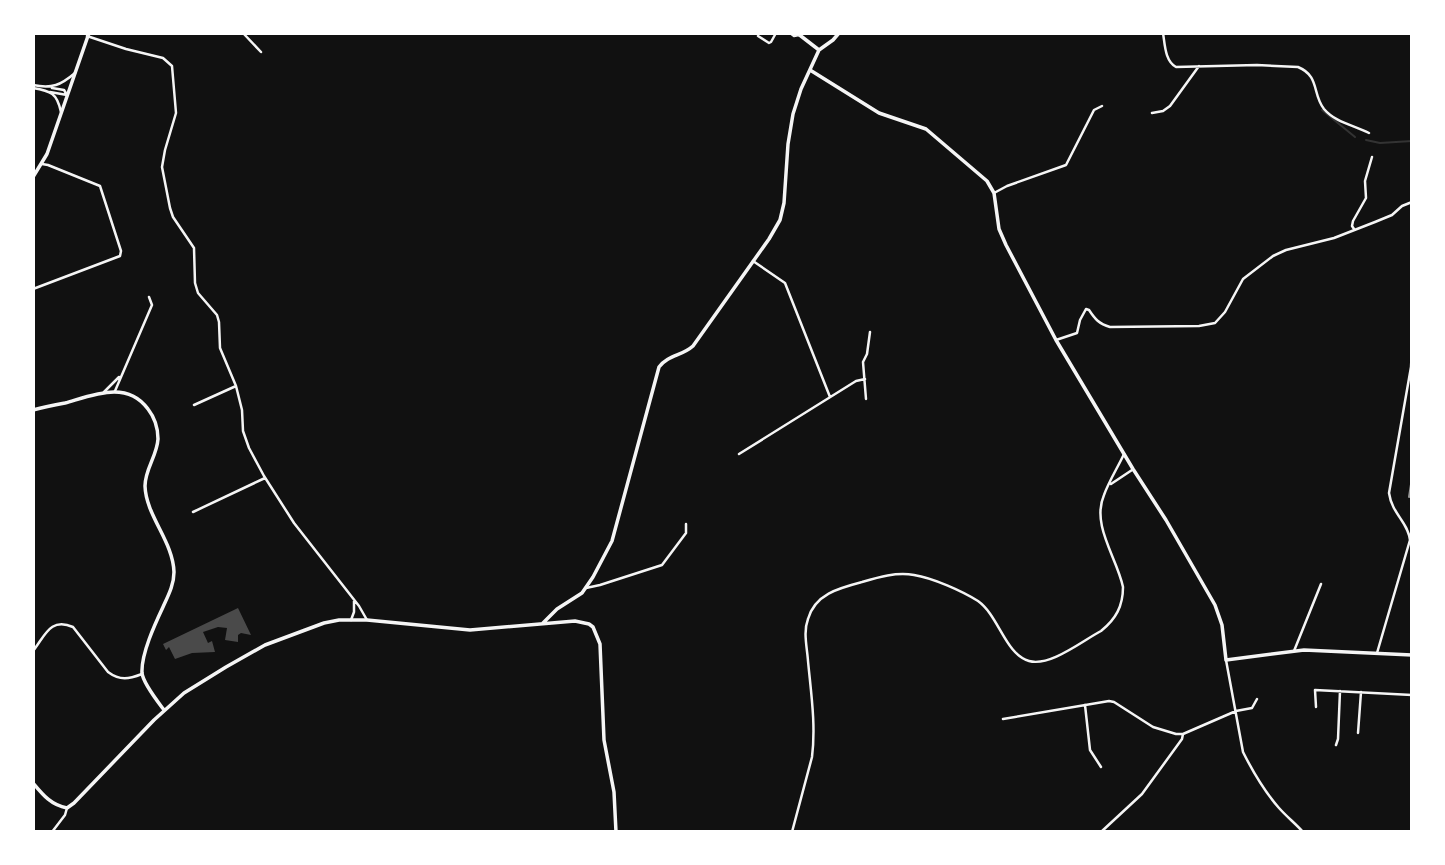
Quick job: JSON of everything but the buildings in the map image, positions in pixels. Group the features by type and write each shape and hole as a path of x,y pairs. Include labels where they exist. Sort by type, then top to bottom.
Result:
{"street":[{"path":"243,33 261,52"},
{"path":"758,36 771,43 776,33"},
{"path":"790,33 794,36 798,34 819,50"},
{"path":"543,623 586,588 612,541 659,367 667,359 693,346 769,239 782,215 790,127 797,101 819,50 839,33"},
{"path":"1163,33 1169,60 1176,67 1257,65 1303,69 1312,78 1323,108 1340,122 1368,133"},
{"path":"33,177 42,164 88,35 126,49 163,58 172,66 176,113 162,167 170,208 173,217 194,247 196,288 219,321 220,348 236,386 242,410 243,430 249,448 294,523 367,620"},
{"path":"1152,113 1163,111 1170,106 1199,65"},
{"path":"810,70 879,113 926,128 987,181 994,193 1002,235 1056,340 1215,605 1222,625 1243,752 1280,810 1303,832"},
{"path":"49,89 75,73"},
{"path":"33,86 67,95"},
{"path":"49,89 58,101 61,112"},
{"path":"994,193 1066,165 1094,110 1102,106"},
{"path":"1354,229 1353,221 1366,198 1365,181 1372,157"},
{"path":"33,289 120,257 121,251 100,186 48,164 42,164"},
{"path":"1056,340 1077,333 1086,309 1099,323 1110,327 1211,324 1219,320 1225,312 1243,279 1273,256 1392,215 1412,202"},
{"path":"753,261 785,284 830,397"},
{"path":"115,391 152,305 149,297"},
{"path":"866,399 863,362 870,332"},
{"path":"1377,653 1410,540 1408,530 1394,510 1389,493 1412,348"},
{"path":"104,392 121,375"},
{"path":"739,454 856,381 864,379"},
{"path":"194,405 236,386"},
{"path":"33,410 115,391 136,397 148,408 155,422 158,441 146,475 146,491 171,556 174,572 171,588 148,642 142,674 164,710"},
{"path":"793,832 812,757 814,729 806,634 808,617 816,603 837,588 882,576 920,576 965,594 982,604 1020,657 1033,662 1050,660 1108,625 1121,604 1122,579 1102,526 1102,502 1124,454"},
{"path":"1109,486 1133,469"},
{"path":"193,512 265,478"},
{"path":"586,588 662,565 686,533 686,524"},
{"path":"1294,651 1321,584"},
{"path":"351,620 355,605 353,598"},
{"path":"51,832 65,815 67,808 164,710 200,682 265,645 324,623 367,620 470,630 575,621 593,627 600,644 604,740 614,792 616,832"},
{"path":"33,651 48,629 66,624 73,627 115,678 142,674"},
{"path":"1226,660 1304,650 1412,656"},
{"path":"1316,706 1315,690 1412,695"},
{"path":"1336,746 1340,691"},
{"path":"1358,733 1361,692"},
{"path":"1003,719 1104,701 1114,702 1153,727 1183,734 1236,711 1252,708 1257,699"},
{"path":"1085,705 1090,750 1101,767"},
{"path":"1101,832 1142,794 1182,740 1183,734"},
{"path":"33,783 54,804 67,808"}],"waterway":[{"path":"1322,110 1355,137"},
{"path":"1366,140 1380,143 1412,141"}],"railway":[{"path":"1409,497 1412,478"}]}
